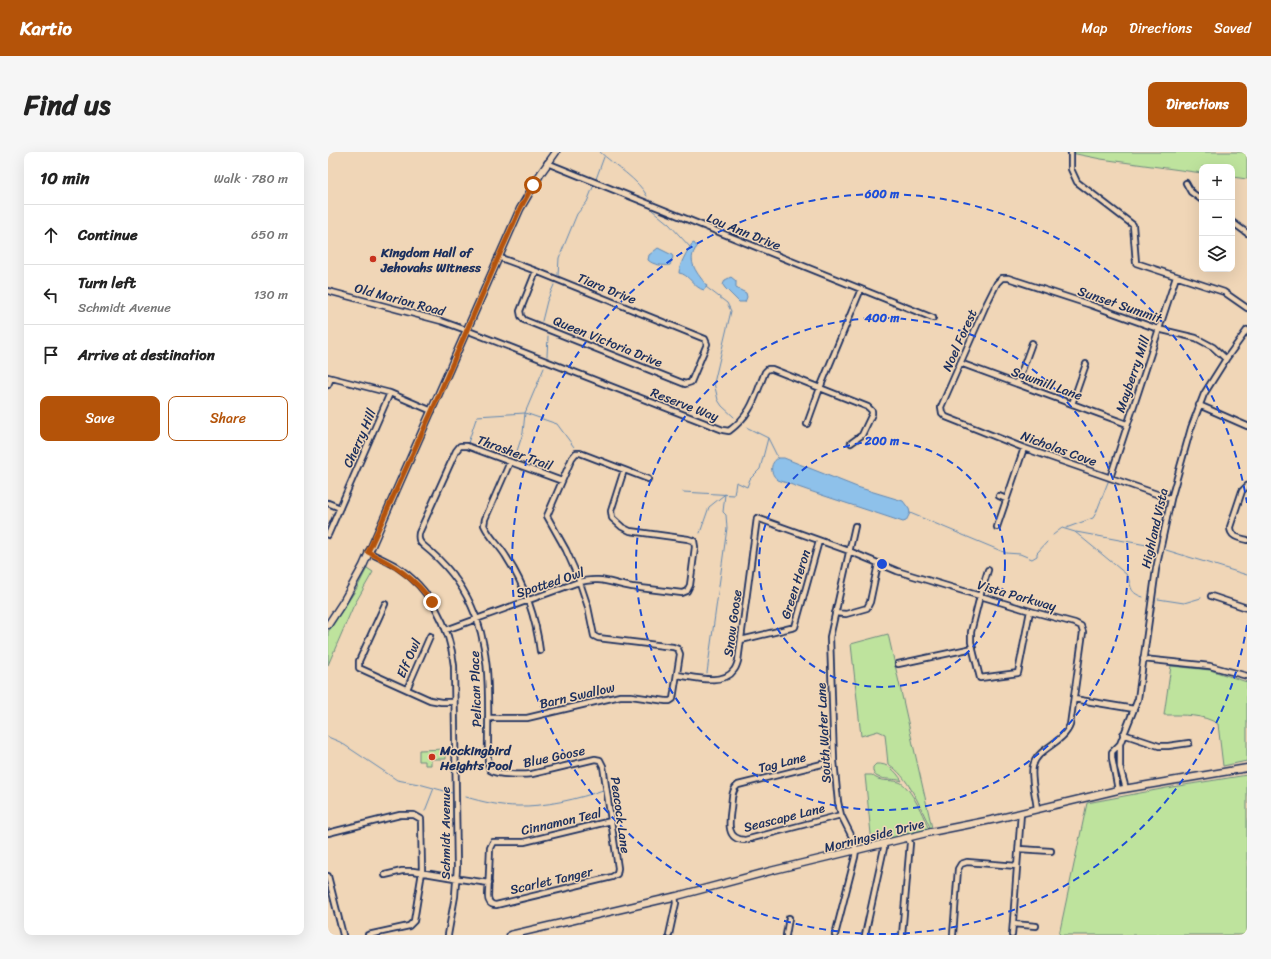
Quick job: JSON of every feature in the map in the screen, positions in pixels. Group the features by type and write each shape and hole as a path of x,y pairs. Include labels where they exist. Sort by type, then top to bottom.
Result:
{"street":[{"path":"328,625 349,592 368,552 432,411 520,209 533,185 556,152"},
{"path":"1071,154 1071,169 1077,182 1133,225 1136,263 1224,292 1247,308"},
{"name":"Lou Ann Drive","path":"547,163 933,318"},
{"path":"1186,183 1192,192 1199,198"},
{"path":"1235,224 1247,233"},
{"name":"Tiara Drive","path":"498,258 536,271 706,340"},
{"name":"Queen Victoria Drive","path":"536,271 520,311 524,320 685,384 692,380 707,344 706,340"},
{"name":"Mayberry Mill","path":"1110,478 1176,277"},
{"name":"Sunset Summit","path":"1002,278 1008,278 1081,301 1158,329 1186,335 1204,342 1226,359"},
{"name":"Noel Forest","path":"942,413 941,407 960,363 997,283 1002,278"},
{"path":"807,424 820,388 861,289"},
{"name":"Old Marion Road","path":"328,291 441,321 466,330"},
{"name":"Reserve Way","path":"466,330 723,430 729,431 750,409 765,372 768,369 772,369 868,407 872,410 872,414 862,435 851,443"},
{"name":"Highland Vista","path":"1126,789 1120,767 1120,744 1138,699 1156,569 1171,499 1199,405 1204,394 1226,359 1247,330"},
{"path":"1017,384 1032,343"},
{"name":"Sawmill Lane","path":"960,363 1127,424"},
{"path":"1072,404 1086,364"},
{"path":"328,385 330,377 390,393 432,411"},
{"name":"Cherry Hill","path":"328,535 390,393"},
{"path":"1199,405 1247,426"},
{"name":"Nicholas Cove","path":"942,413 946,417 1024,448 1171,499"},
{"name":"Thrasher Trail","path":"460,446 467,446 562,481"},
{"name":"Pelican Place","path":"460,446 456,451 440,485 419,533 418,539 443,562 454,576 465,593 477,619 485,651 488,718 488,764 490,770"},
{"path":"997,527 1024,448"},
{"path":"648,479 576,453 572,458 547,513 547,518 566,550 580,582 588,607 594,636 598,638 673,647 678,649 680,654 677,675"},
{"path":"510,462 485,519 484,525 515,570 528,600 535,622 540,651"},
{"name":"Spotted Owl","path":"446,630 580,582 599,579 636,587 682,593 687,591 690,585 695,545 694,542 688,539 634,532 625,529 614,520 610,513 624,470"},
{"path":"1247,486 1242,491 1230,527 1231,533 1236,537 1247,540"},
{"path":"999,496 1006,499"},
{"path":"328,503 340,508"},
{"name":"Vista Parkway","path":"758,518 849,551 878,564 1081,626 1083,632 1070,725 1062,739 1040,754 1033,766 1037,809"},
{"name":"Snow Goose","path":"677,675 719,680 728,676 734,671 738,661 758,518"},
{"name":"South Water Lane","path":"855,526 830,637 834,761 838,802 841,815 851,834 856,850"},
{"name":"Green Heron","path":"741,640 794,627 819,541"},
{"name":"Schmidt Avenue","path":"368,552 396,566 417,583 432,602 446,630 453,660 457,855 456,879 448,935"},
{"path":"835,613 846,614 866,608 870,602 878,564"},
{"path":"988,570 971,632 980,678 1018,673 1030,611"},
{"path":"1211,596 1247,608"},
{"path":"385,604 359,661 359,667 361,670 435,701 454,702"},
{"name":"Elf Owl","path":"406,689 430,636"},
{"path":"898,664 973,648"},
{"path":"1143,659 1214,666 1247,676"},
{"name":"Barn Swallow","path":"488,718 527,718 620,696 666,701 672,700 677,675"},
{"path":"1074,698 1134,709"},
{"path":"1123,734 1164,747 1189,743"},
{"name":"Highland Vista","path":"1118,790 1112,752 1120,744"},
{"name":"Blue Goose","path":"490,770 521,775 532,774 595,759 600,760"},
{"name":"Peacock Lane","path":"600,760 603,766 618,868 617,874"},
{"name":"Tag Lane","path":"734,836 730,830 729,823 733,793 736,787 742,784 834,761"},
{"name":"Morningside Drive","path":"510,935 528,933 856,850 1118,790 1247,768"},
{"path":"1012,935 1021,813"},
{"path":"328,832 400,816 411,815 419,818 421,822 422,872 416,916 413,923 409,926 368,935"},
{"name":"Seascape Lane","path":"734,836 739,839 746,840 841,815"},
{"name":"Cinnamon Teal","path":"488,883 490,848 493,842 524,842 611,821"},
{"path":"902,935 910,843 908,838"},
{"path":"866,935 884,844"},
{"path":"1019,849 1051,851"},
{"path":"835,935 856,850"},
{"path":"953,935 958,869 961,864 967,862 1017,866"},
{"path":"385,875 405,871 422,872 456,879 488,883"},
{"name":"Scarlet Tanger","path":"488,883 488,898 490,903 496,905 612,877 617,874"},
{"path":"328,876 331,899 343,935"},
{"path":"669,935 676,903 675,896"},
{"path":"786,935 789,918"},
{"path":"1013,924 1036,926"}],"green space":[{"path":"1066,152 1247,152 1247,179 1235,177 1235,164 1199,164 1199,173 1101,159"},
{"path":"367,568 373,572 353,607 328,665 328,632 357,588"},
{"path":"888,634 932,828 930,827 918,801 907,783 895,769 888,764 885,734 878,731 861,736 851,644"},
{"path":"1171,666 1210,670 1247,682 1247,761 1223,766 1218,724 1206,718 1164,715"},
{"name":"Mockingbird Heights Pool","path":"446,749 446,759 431,759 431,765 425,765 425,761 419,761 419,750"},
{"path":"876,764 888,766 902,781 875,775 873,772 873,767"},
{"path":"865,775 872,775 878,779 895,781 903,784 917,803 929,830 872,844"},
{"path":"1247,775 1247,935 1059,935 1087,803"}],"water":[{"path":"694,243 697,247 692,257 694,267 707,286 704,290 697,287 686,276 679,273 680,266 688,250"},
{"path":"658,248 672,255 673,257 670,265 658,265 648,260 649,255"},
{"path":"731,277 736,281 736,288 746,293 747,297 745,302 739,302 723,285 725,280"},
{"path":"778,458 784,458 857,487 903,501 910,513 906,521 903,522 778,480 773,475 772,466"}],"waterway":[{"path":"600,152 632,178 647,196"},
{"path":"596,179 604,157"},
{"path":"558,275 559,258 577,214 587,202 593,187"},
{"path":"652,210 669,224 690,247"},
{"path":"542,321 547,301 554,285"},
{"path":"706,287 727,303 731,311 714,383 718,400 734,417"},
{"path":"547,356 548,336"},
{"path":"514,460 523,433 525,413 544,368"},
{"path":"468,443 477,416 525,413 557,424 574,447"},
{"path":"683,492 734,495 736,482 747,487 750,479 760,469 768,438 746,427"},
{"path":"768,438 778,458"},
{"path":"1066,528 1093,518 1108,482"},
{"path":"707,673 727,528 726,515 723,512 725,494"},
{"path":"700,533 709,507 724,495"},
{"path":"910,513 1006,553 1020,554 1032,559 1037,556 1037,553 1047,542"},
{"path":"1053,535 1062,528 1075,532 1126,574 1132,590 1143,597"},
{"path":"1076,532 1152,546"},
{"path":"1166,550 1247,575"},
{"path":"1158,599 1184,603 1201,598"},
{"path":"328,737 340,742 397,780 452,793"},
{"path":"425,811 434,788"},
{"path":"466,797 511,806 528,806 561,802 603,790"}],"place":[{"name":"Kingdom Hall of Jehovahs Witness","path":"373,259"},
{"name":"Mockingbird Heights Pool","path":"432,757"}],"route":[{"path":"432,602 417,583 405,573 392,564 368,552 432,411 520,209 533,185"}]}
